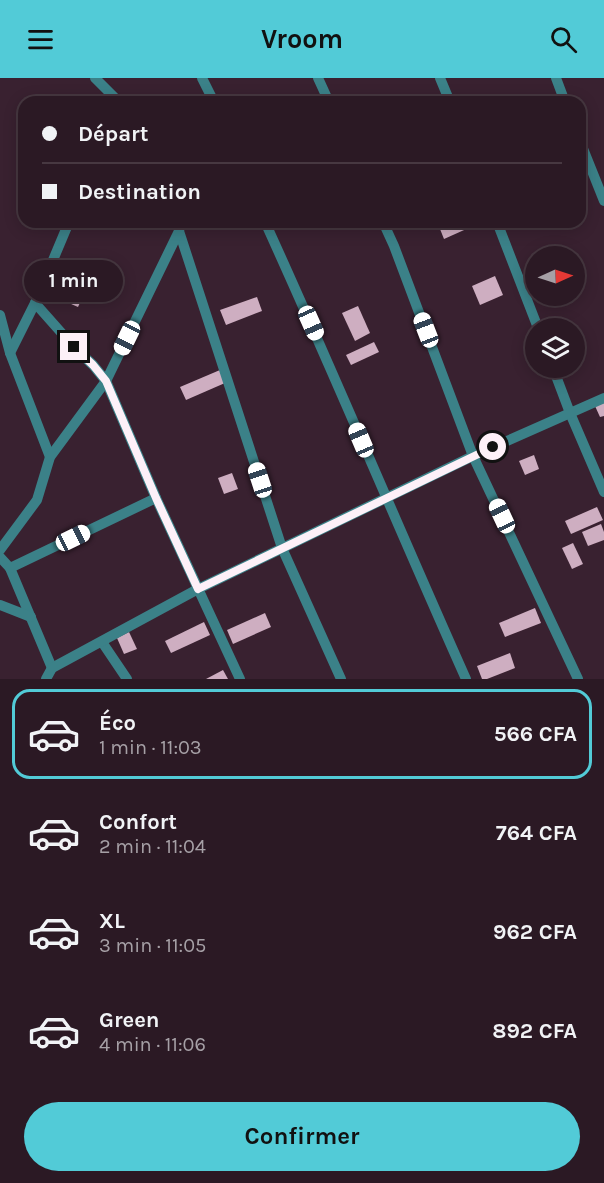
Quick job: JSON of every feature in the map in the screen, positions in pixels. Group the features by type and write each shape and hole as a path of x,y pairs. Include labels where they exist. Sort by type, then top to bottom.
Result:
{"street":[{"path":"95,78 112,96"},
{"path":"202,78 211,96"},
{"path":"318,78 326,96"},
{"path":"440,78 448,96"},
{"path":"555,78 562,96"},
{"path":"586,156 604,201"},
{"path":"10,353 35,303 66,228"},
{"path":"0,550 37,500 50,457 106,381 179,228"},
{"path":"181,228 282,548 342,679"},
{"path":"268,228 466,679"},
{"path":"386,228 473,456 578,679"},
{"path":"499,228 534,318"},
{"path":"35,303 106,381 156,498 240,679"},
{"path":"0,315 10,353 50,457"},
{"path":"557,378 604,492"},
{"path":"46,679 52,668 198,589 473,456 604,398"},
{"path":"10,567 156,498"},
{"path":"0,557 10,567 52,668"},
{"path":"0,605 31,617"},
{"path":"102,642 127,679"}],"building":[{"path":"440,228 469,228 444,239"},
{"path":"495,276 503,295 480,305 472,286"},
{"path":"60,286 83,296 78,307 55,297"},
{"path":"257,297 262,311 226,325 220,310"},
{"path":"358,306 370,333 355,341 342,313"},
{"path":"374,342 379,352 351,365 346,355"},
{"path":"220,370 225,383 186,400 180,387"},
{"path":"604,403 604,416 600,417 595,406"},
{"path":"534,455 539,469 525,475 519,461"},
{"path":"232,473 238,489 224,494 218,478"},
{"path":"597,507 603,520 571,534 565,521"},
{"path":"601,524 604,540 588,546 582,532"},
{"path":"573,543 583,564 572,569 562,548"},
{"path":"535,608 541,623 505,637 499,623"},
{"path":"265,613 271,627 233,644 227,630"},
{"path":"204,622 210,635 171,653 165,641"},
{"path":"129,632 137,649 124,654 117,638"},
{"path":"510,653 515,668 482,679 477,666"},
{"path":"223,670 228,679 206,679"}],"route":[{"path":"74,347 106,381 198,589 493,447"}]}
